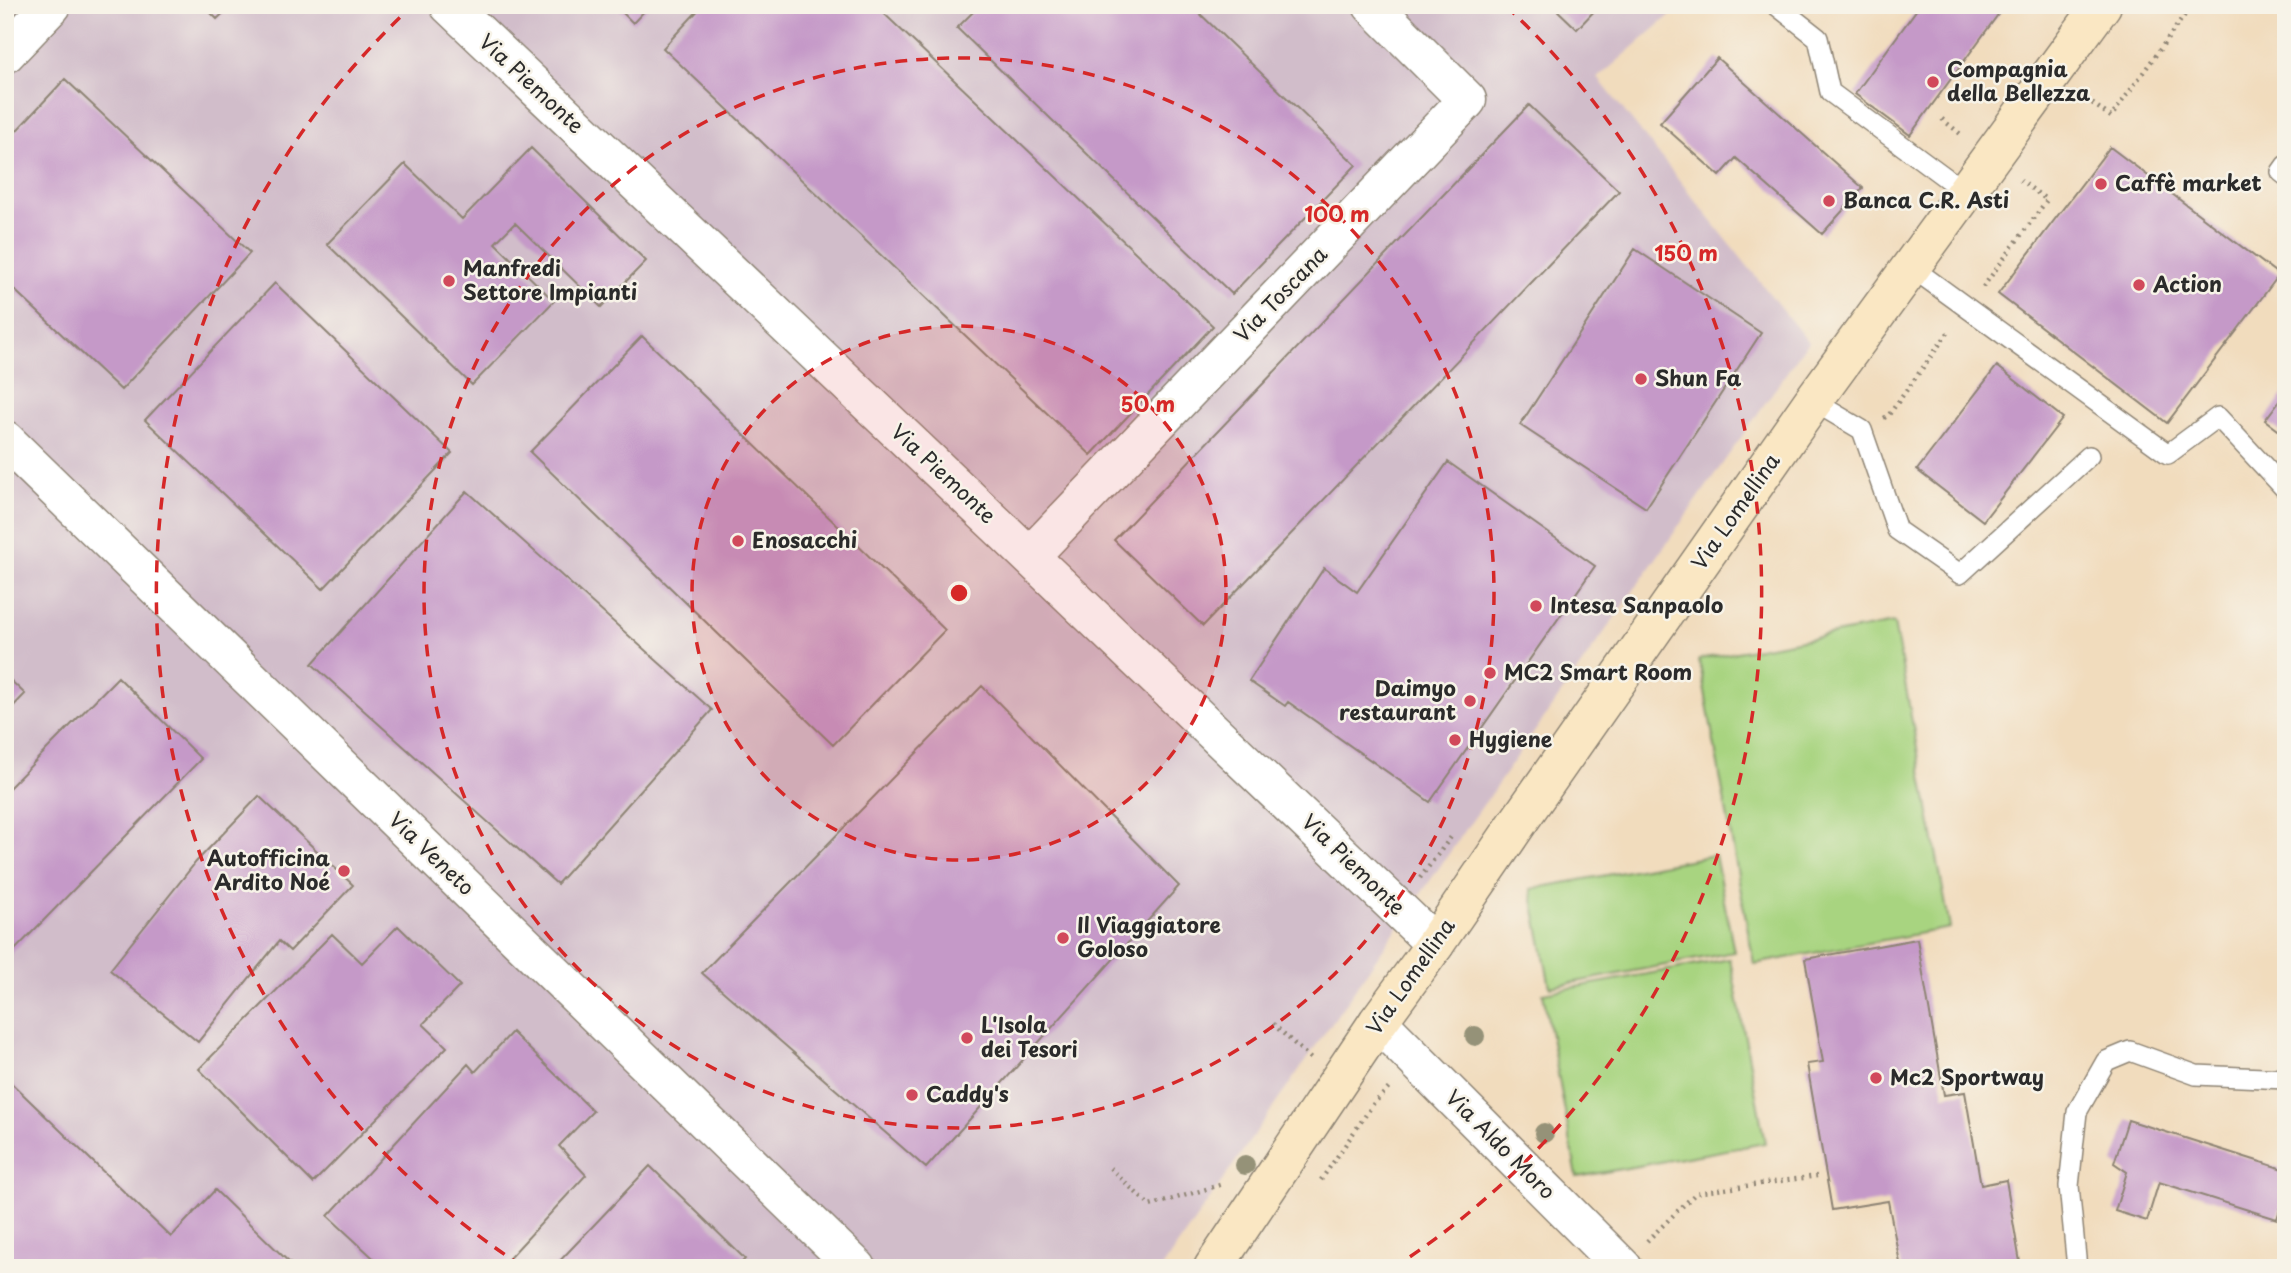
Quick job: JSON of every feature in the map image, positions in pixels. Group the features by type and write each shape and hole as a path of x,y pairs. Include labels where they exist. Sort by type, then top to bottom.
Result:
{"main road":[{"name":"Via Lomellina","path":"1213,1268 1378,1022 1813,401 2102,5"}],"street":[{"path":"5,54 52,5"},
{"name":"Via Piemonte","path":"449,5 1435,944"},
{"name":"Via Toscana","path":"1030,556 1467,100 1373,5"},
{"name":"Via Veneto","path":"5,440 857,1268"},
{"name":"Via Aldo Moro","path":"1378,1022 1622,1267"}],"lane":[{"path":"1776,5 1818,38 1830,92 1965,192"},
{"path":"2286,165 2281,172 2286,176"},
{"path":"1911,267 2168,454 2218,417 2286,490"},
{"path":"1813,401 1862,430 1896,530 1960,574 2089,456"},
{"path":"2077,1268 2069,1186 2077,1112 2106,1061 2130,1051 2196,1074 2286,1079"}],"path":[{"path":"2052,74 2111,117 2192,5"},
{"path":"1862,430 1888,416 2047,200 1942,119"},
{"path":"1398,908 1451,837"},
{"path":"1313,1191 1374,1103 1416,1062"},
{"path":"1110,1168 1150,1206 1227,1183"},
{"path":"1622,1267 1696,1193 1817,1176"}],"shaded area":[{"path":"5,5 1682,5 1598,78 1808,342 1162,1268 5,1268"}],"green space":[{"path":"1894,623 1950,928 1754,964 1699,659"},
{"path":"1715,855 1734,952 1550,987 1531,889"},
{"path":"1730,959 1765,1143 1577,1177 1543,993"}],"building":[{"path":"203,5 232,5 217,19"},
{"path":"615,5 650,5 633,23"},
{"path":"703,5 875,5 1213,326 1091,455 663,48"},
{"path":"980,5 1191,5 1356,165 1232,294 957,28"},
{"path":"1552,5 1600,5 1577,29"},
{"path":"1920,5 2005,5 1910,135 1855,94"},
{"path":"1717,58 1863,188 1822,234 1736,158 1720,176 1660,123"},
{"path":"65,79 250,253 121,390 5,281 5,143"},
{"path":"1529,105 1619,191 1203,626 1114,540"},
{"name":"Action","path":"2110,147 2279,275 2167,423 1998,294"},
{"name":"Manfredi Settore Impianti","path":"531,148 646,261 601,307 515,223 495,243 554,301 472,385 327,244 405,164 462,219"},
{"name":"Shun Fa","path":"1635,249 1761,333 1646,508 1520,425"},
{"path":"275,283 452,453 323,589 145,420"},
{"name":"Enosacchi","path":"642,336 945,630 833,745 530,452"},
{"path":"1997,366 2063,418 1983,521 1917,470"},
{"path":"2286,392 2286,436 2265,420"},
{"path":"1448,462 1595,566 1430,802 1288,702 1285,706 1249,681 1324,568 1357,592"},
{"path":"467,491 712,710 557,884 312,664"},
{"path":"5,675 25,694 5,715"},
{"path":"118,677 201,759 5,960 5,792"},
{"path":"982,686 1179,886 926,1168 702,973"},
{"path":"259,796 353,885 290,951 279,941 198,1042 110,970 196,862"},
{"path":"398,926 460,986 423,1024 447,1047 313,1183 199,1069 332,934 362,963"},
{"name":"Mc2 Sportway","path":"1917,939 1944,1095 1965,1092 1981,1185 2006,1180 2021,1268 1901,1268 1888,1201 1832,1210 1807,1064 1823,1062 1805,959"},
{"path":"512,1032 593,1111 559,1146 586,1175 500,1268 384,1268 328,1216 468,1064 475,1072"},
{"path":"5,1077 171,1237 215,1190 295,1268 20,1268 5,1254"},
{"path":"2128,1120 2286,1170 2286,1190 2277,1219 2159,1182 2147,1221 2115,1211 2127,1172 2114,1163"},
{"path":"650,1166 745,1259 737,1268 553,1268"}],"place":[{"name":"Compagnia della Bellezza","path":"1933,82"},
{"name":"Caffè market","path":"2101,184"},
{"name":"Banca C.R. Asti","path":"1829,201"},
{"name":"Manfredi Settore Impianti","path":"449,281"},
{"name":"Action","path":"2139,285"},
{"name":"Shun Fa","path":"1641,379"},
{"name":"Enosacchi","path":"738,541"},
{"name":"Intesa Sanpaolo","path":"1536,606"},
{"name":"MC2 Smart Room","path":"1490,673"},
{"name":"Daimyo restaurant","path":"1470,701"},
{"name":"Hygiene","path":"1455,740"},
{"name":"Autofficina Ardito Noé","path":"344,871"},
{"name":"Il Viaggiatore Goloso","path":"1063,938"},
{"name":"L'Isola dei Tesori","path":"967,1038"},
{"name":"Mc2 Sportway","path":"1876,1078"},
{"name":"Caddy's","path":"912,1095"}]}
